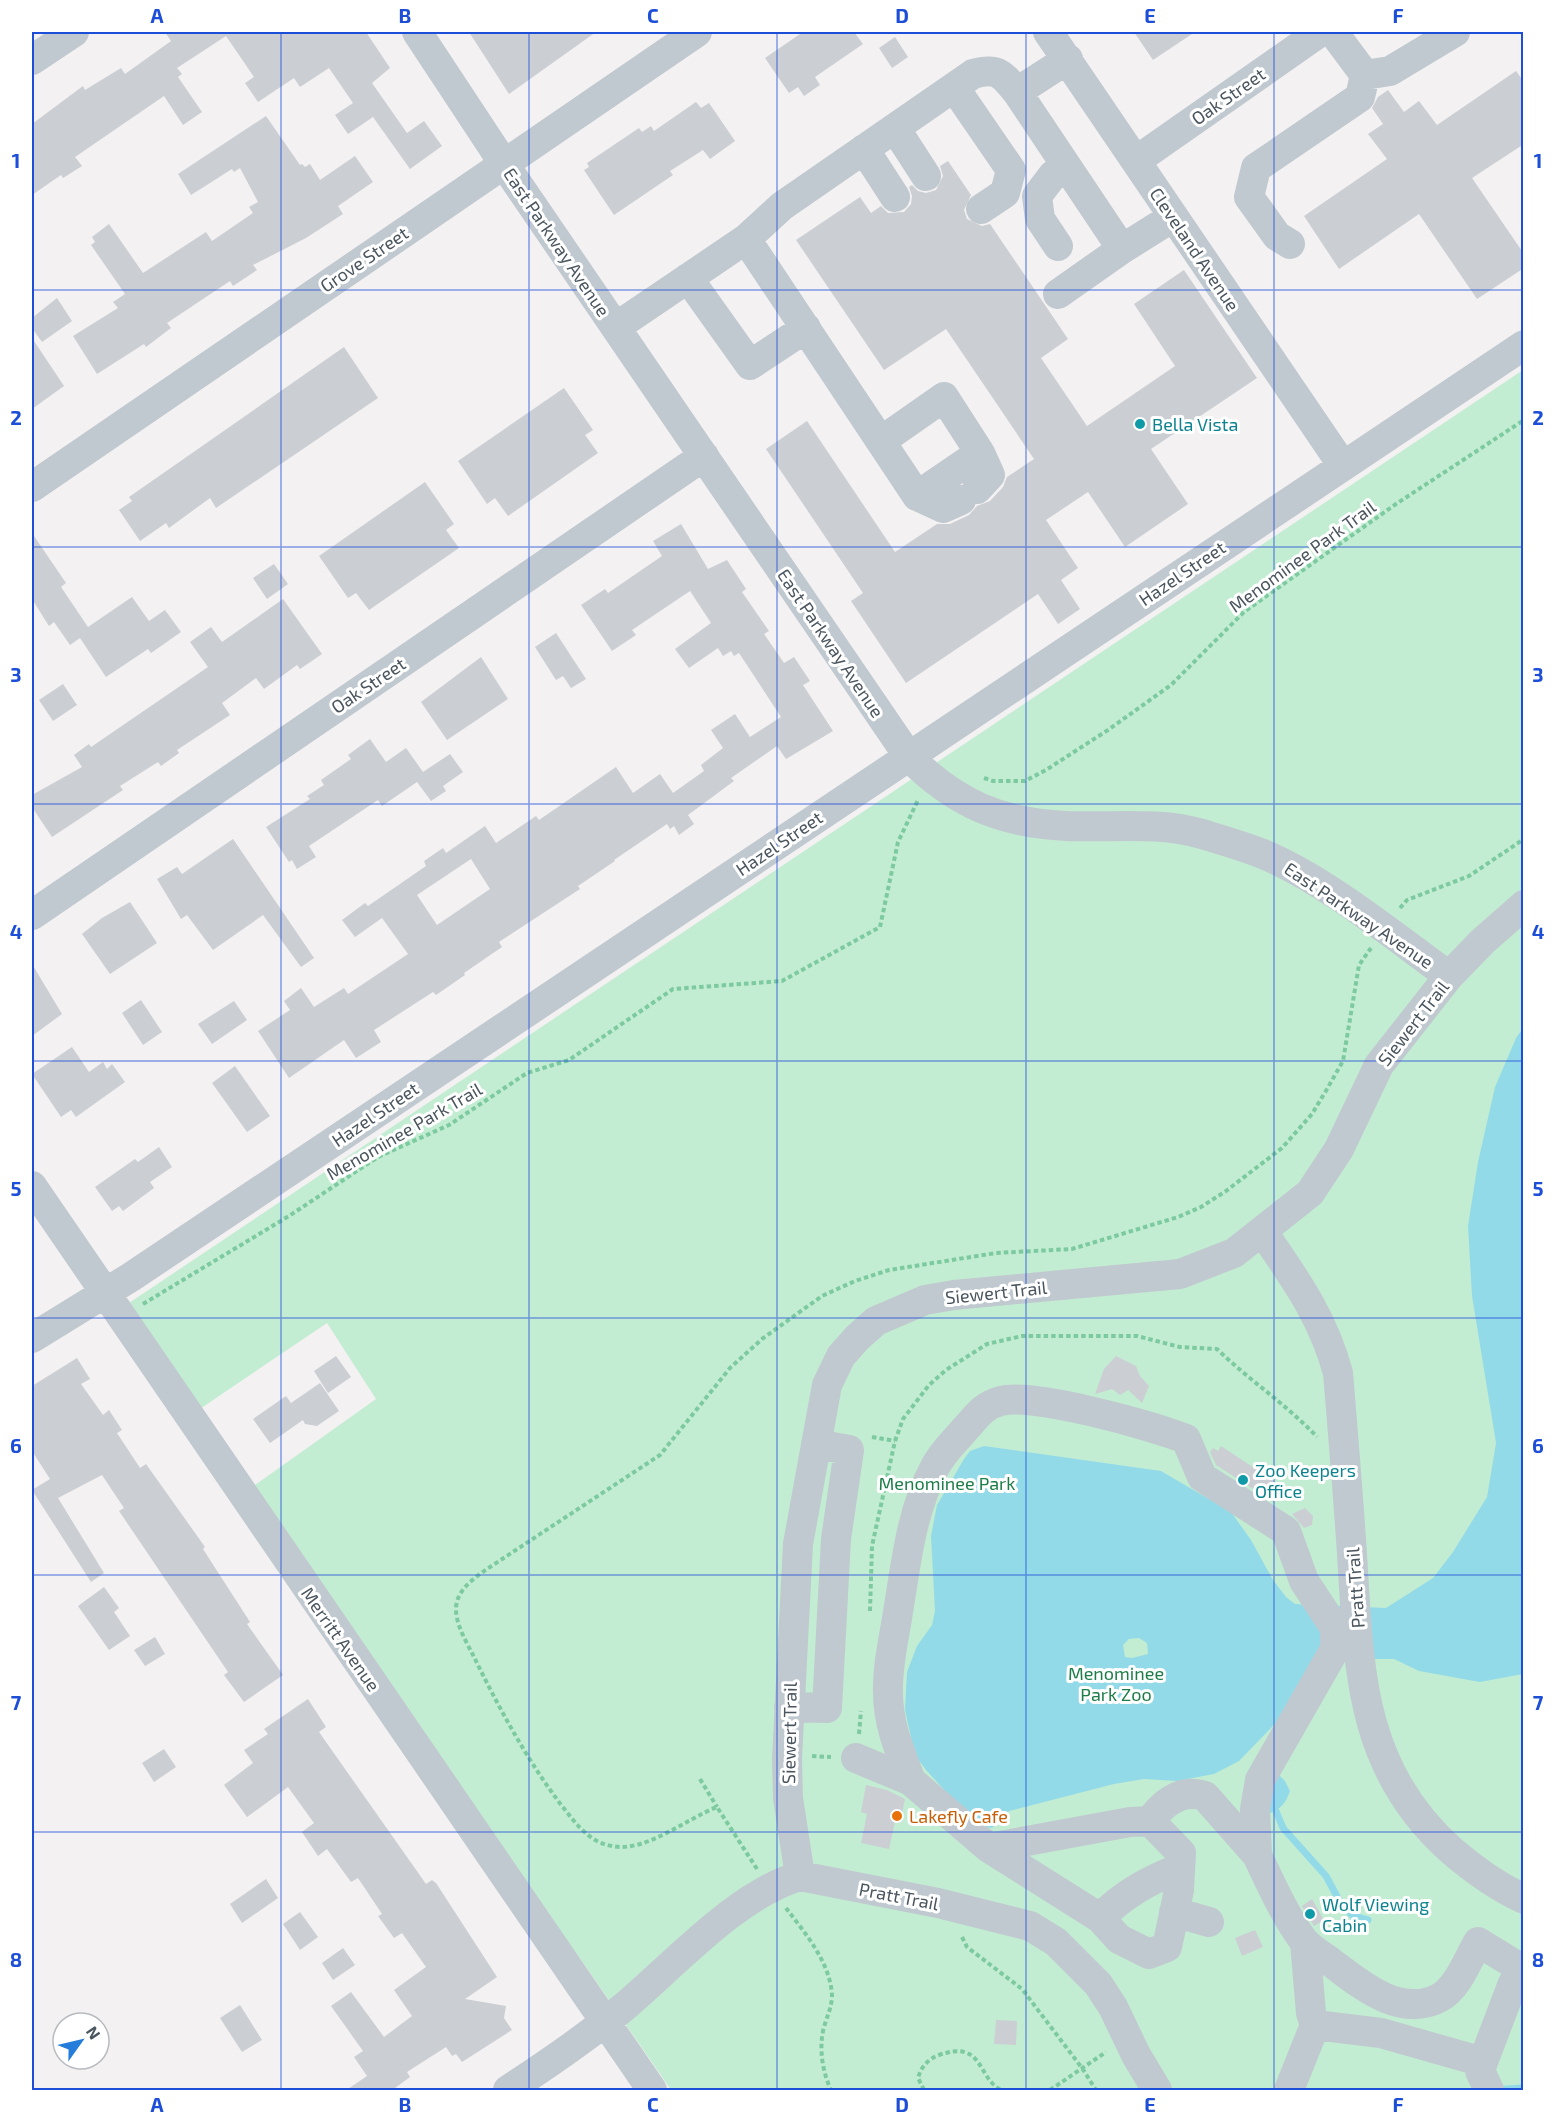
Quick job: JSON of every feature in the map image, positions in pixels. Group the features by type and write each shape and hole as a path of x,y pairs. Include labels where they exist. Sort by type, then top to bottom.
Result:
{"street":[{"path":"32,60 74,32"},
{"name":"East Parkway Avenue","path":"417,32 504,164 909,756 939,786 975,807 1029,823 1167,827 1229,842 1264,854 1383,929 1449,976"},
{"name":"Grove Street","path":"32,487 697,32"},
{"name":"Cleveland Avenue","path":"1048,32 1342,465"},
{"name":"Oak Street","path":"1137,160 1320,32"},
{"path":"1290,244 1277,236 1249,197 1256,168 1360,98 1365,75 1333,32"},
{"path":"1365,75 1390,71 1455,32"},
{"path":"1017,92 1068,60"},
{"path":"616,327 746,239 782,206 864,149 973,74 989,70 1002,74 1017,92 1122,249"},
{"path":"954,87 1011,170 1005,193 981,209"},
{"path":"895,128 926,176"},
{"path":"864,149 895,197"},
{"path":"1067,167 1053,175 1038,196 1040,219 1066,270 1122,249 1173,217"},
{"path":"746,239 917,496 943,508 969,495 990,475 980,453 944,398 881,441"},
{"path":"688,278 750,365 806,328"},
{"name":"Hazel Street","path":"32,1338 131,1276 1524,345"},
{"path":"917,496 980,453"},
{"name":"Oak Street","path":"32,915 704,456"},
{"name":"Siewert Trail","path":"800,1876 788,1798 787,1755 798,1544 827,1385 837,1363 857,1338 876,1321 925,1300 954,1295 1180,1274 1234,1253 1310,1193 1322,1179 1379,1065 1449,976 1483,941 1524,905"},
{"name":"Merritt Avenue","path":"32,1186 652,2091"},
{"name":"Pratt Trail","path":"1263,1232 1316,1312 1330,1341 1338,1373 1360,1662 1376,1742 1404,1799 1430,1831 1461,1859 1507,1891 1524,1899"},
{"path":"911,1781 892,1730 888,1694 890,1664 917,1511 935,1467 981,1409 1000,1401 1016,1398 1151,1426 1186,1439 1202,1477 1286,1531 1304,1581 1333,1622 1336,1635 1335,1649 1260,1780 1255,1809 1257,1855"},
{"path":"856,1758 911,1781 989,1848 1100,1918 1119,1939 1149,1954 1167,1947 1179,1890 1178,1869 1181,1853 1150,1821 1130,1822 989,1848"},
{"path":"1150,1821 1163,1804 1195,1793 1205,1796 1257,1855 1280,1903 1305,1942 1357,1982 1383,1998 1406,2003 1422,2003 1440,1998 1452,1988 1478,1942 1524,1972 1512,1983 1485,2078 1381,2033 1315,2025"},
{"path":"1100,1918 1118,1900 1150,1880 1178,1869"},
{"path":"508,2091 605,2022 749,1899 770,1887 800,1876"},
{"name":"Pratt Trail","path":"800,1876 963,1909 1030,1926 1056,1942 1098,1984 1113,2007 1127,2038 1157,2091"},
{"path":"1174,1912 1209,1922"},
{"path":"1289,2091 1315,2025 1311,2013 1305,1942"}],"path":[{"name":"Menominee Park Trail","path":"980,776 993,781 1025,781 1046,771 1171,684 1244,612 1396,504 1524,420"},
{"name":"Menominee Park Trail","path":"143,1305 289,1216 378,1157 449,1125 527,1073 569,1060 673,989 782,981 880,927 898,842 918,800 939,786"},
{"path":"717,1808 639,1845 611,1846 593,1839 575,1822 533,1761 489,1688 459,1627 456,1610 458,1596 468,1582 660,1455 730,1368 762,1339 822,1296 855,1281 889,1270 996,1253 1072,1249 1178,1217 1201,1207 1226,1191 1282,1148 1312,1114 1322,1098 1343,1061 1359,965 1383,929 1407,900 1469,876 1524,839"},
{"path":"869,1615 872,1546 895,1441 903,1419 929,1385 946,1370 987,1344 1003,1338 1137,1336 1180,1347 1217,1349 1254,1384 1275,1396 1292,1410 1346,1468"},
{"path":"787,1755 856,1758 862,1704"},
{"path":"700,1779 770,1887 805,1933 828,1977 831,2003 823,2031 822,2052 825,2075 831,2091"},
{"path":"963,1909 959,1930 967,1947 1022,1989 1082,2068 1096,2091"},
{"path":"1050,2091 1127,2038"},
{"path":"924,2091 918,2078 920,2069 936,2056 961,2052 979,2062 1001,2091"}],"green space":[{"name":"Menominee Park","path":"1523,370 1523,2090 671,2090 586,1967 241,1495 376,1399 327,1323 188,1417 117,1311"}],"water":[{"path":"1523,1028 1523,1674 1480,1682 1419,1671 1394,1659 1338,1659 1239,1761 1214,1774 1177,1781 1144,1779 1114,1784 1009,1811 992,1828 977,1826 915,1755 905,1710 907,1672 917,1646 932,1625 935,1611 931,1536 937,1505 970,1451 984,1446 1161,1471 1231,1512 1251,1540 1273,1580 1286,1597 1295,1604 1386,1608 1433,1578 1453,1552 1487,1497 1496,1443 1472,1296 1468,1226 1478,1162 1495,1087 1516,1038","holes":["1139,1638 1147,1643 1148,1654 1132,1658 1125,1657 1123,1645 1129,1639"]},
{"path":"1278,1774 1290,1791 1281,1807 1264,1815"}],"building":[{"path":"165,32 366,32 390,68 372,83 407,133 424,121 442,146 410,169 373,117 348,134 335,115 353,103 329,68 300,87 294,78 258,102 245,83 254,77 226,36 177,68 182,74 178,77 202,112 183,125 164,96 75,157 82,166 63,178 61,175 32,195 32,124 83,86 85,90 121,68 125,74 171,41"},
{"path":"469,32 596,32 509,94"},
{"path":"803,32 854,32 863,44 815,77 820,85 804,96 798,87 789,93 765,58"},
{"path":"1134,32 1195,32 1153,60"},
{"path":"895,37 908,57 892,68 879,48"},
{"path":"1516,71 1524,82 1524,144 1472,178 1524,254 1524,268 1477,299 1419,214 1339,269 1304,216 1387,159 1368,134 1383,124 1372,108 1378,97 1388,90 1404,112 1419,101 1437,125"},
{"path":"696,102 701,108 709,103 735,141 710,159 703,150 670,171 673,175 614,215 584,170 589,167 587,163 639,128 642,132 651,126 654,131"},
{"path":"266,116 300,165 305,167 310,164 320,180 355,156 373,182 338,206 343,214 306,238 253,265 257,270 233,286 230,281 167,323 171,328 146,347 144,344 97,374 73,336 118,308 113,302 125,294 91,245 95,242 92,237 109,224 143,273 206,232 212,241 253,213 249,207 258,202 240,168 234,172 232,169 191,195 178,174"},
{"name":"Bella Vista","path":"948,161 971,195 964,210 967,219 982,226 990,224 1068,339 1041,358 1087,426 1175,366 1134,304 1184,270 1257,378 1151,449 1188,504 1125,547 1088,492 1046,520 1078,568 1061,580 1080,609 1058,624 1038,594 906,683 851,601 863,593 766,449 807,421 895,552 937,524 950,524 969,515 977,506 990,501 1003,487 1007,477 1034,459 946,329 884,370 796,240 860,197 871,213 881,206 888,213 904,212 911,204 912,196 909,187 912,185 918,191 926,193 936,190 943,176 940,166"},
{"path":"57,298 72,321 42,342 32,328 32,318"},
{"path":"32,338 64,386 32,409"},
{"path":"344,347 378,398 216,508 210,498 169,528 166,523 140,541 119,510 132,501 129,497"},
{"path":"564,388 593,430 585,435 598,453 508,516 495,498 487,504 458,461"},
{"path":"425,482 454,524 446,530 459,548 369,610 356,593 348,598 319,556"},
{"path":"681,524 708,569 727,560 746,589 742,592 769,631 764,634 784,663 794,657 810,681 803,685 833,731 786,759 777,746 731,778 734,781 688,815 694,824 679,835 674,826 670,829 667,824 614,860 578,886 580,889 499,942 502,947 464,973 465,975 436,995 433,992 374,1030 381,1042 356,1058 344,1040 289,1078 258,1031 290,1010 284,1001 301,988 314,1007 344,988 348,994 408,954 382,918 355,937 342,920 365,903 368,906 426,866 424,861 443,848 446,853 485,826 496,843 536,816 539,820 616,767 633,793 660,774 673,793 704,771 701,765 723,748 711,730 735,714 750,737 781,717 739,653 734,656 731,651 723,656 718,648 689,668 675,649 711,623 690,591 632,630 636,635 612,651 581,605 605,589 608,593 662,556 653,541","holes":["471,859 490,889 437,925 417,895"]},
{"path":"32,533 66,583 61,587 88,627 132,597 149,621 165,610 181,632 151,653 148,649 106,677 80,638 70,645 54,622 49,626 32,599"},
{"path":"274,564 288,584 267,599 253,578"},
{"path":"283,599 322,654 300,669 297,665 264,689 256,678 222,703 230,715 177,750 179,753 161,766 158,762 120,786 123,790 52,837 32,807 32,795 82,767 74,755 89,744 91,747 208,667 190,642 211,627 222,642"},
{"path":"556,633 586,679 571,688 563,676 556,680 535,647"},
{"path":"481,657 508,699 447,740 421,702"},
{"path":"63,684 77,705 53,721 39,700"},
{"path":"370,739 386,762 406,748 423,772 450,754 463,772 443,786 446,791 431,801 417,782 382,806 378,800 309,846 316,857 297,869 292,860 289,862 266,827 310,799 307,796 324,785 321,780 351,759 348,755"},
{"path":"233,839 314,958 301,967 263,915 213,950 187,915 181,919 157,879 177,867 182,874"},
{"path":"130,902 157,943 110,974 82,934 102,918"},
{"path":"32,964 62,1014 32,1036"},
{"path":"141,1000 162,1032 143,1045 122,1013"},
{"path":"234,1001 247,1020 212,1044 198,1024"},
{"path":"72,1047 89,1072 103,1062 107,1069 112,1064 125,1082 76,1117 71,1110 61,1117 32,1074"},
{"path":"235,1066 270,1116 247,1132 212,1083"},
{"path":"159,1147 172,1167 150,1182 154,1188 123,1211 119,1206 112,1211 95,1187 135,1159 138,1162"},
{"path":"336,1356 351,1377 328,1393 314,1371"},
{"path":"1116,1356 1136,1366 1140,1376 1149,1386 1142,1403 1128,1390 1120,1395 1112,1389 1095,1394 1104,1369"},
{"path":"77,1358 90,1379 81,1384 103,1415 109,1410 122,1430 117,1433 140,1468 146,1464 205,1547 203,1549 250,1622 247,1624 283,1675 244,1702 224,1675 228,1672 119,1511 124,1508 102,1475 58,1498 104,1573 91,1582 32,1490 50,1479 32,1451 32,1386"},
{"path":"320,1383 339,1411 317,1426 305,1424 303,1420 270,1443 253,1419 286,1396 291,1403"},
{"path":"1221,1446 1283,1487 1273,1502 1216,1465 1210,1452 1213,1448 1218,1451"},
{"path":"1305,1508 1313,1516 1312,1525 1304,1528 1292,1514"},
{"path":"104,1587 119,1608 114,1612 130,1636 109,1650 78,1606"},
{"path":"155,1637 165,1654 145,1666 134,1650"},
{"path":"308,1699 326,1727 319,1732 426,1884 432,1880 436,1883 497,1977 465,1999 506,2006 504,2018 512,2030 462,2062 456,2054 452,2056 446,2047 407,2072 410,2077 391,2091 345,2091 367,2076 354,2057 363,2051 331,2006 351,1992 384,2037 412,2016 394,1990 426,1967 402,1933 394,1938 378,1916 382,1914 358,1878 351,1882 327,1849 318,1856 302,1832 314,1823 288,1787 247,1817 224,1785 253,1763 244,1750 268,1734 264,1729"},
{"path":"164,1749 176,1767 154,1782 142,1763"},
{"path":"866,1785 887,1790 905,1799 900,1823 895,1822 889,1849 861,1843 867,1814 861,1812"},
{"path":"266,1879 278,1898 242,1923 230,1904"},
{"name":"Wolf Viewing Cabin","path":"1312,1899 1324,1920 1314,1926 1302,1906"},
{"path":"300,1912 318,1937 300,1950 283,1924"},
{"path":"1255,1930 1263,1947 1242,1956 1235,1938"},
{"path":"343,1948 355,1965 333,1980 322,1963"},
{"path":"240,2005 262,2040 242,2052 220,2018"},
{"path":"996,2020 1017,2021 1016,2045 994,2044"}],"waterway":[{"path":"1276,1811 1283,1828 1326,1876 1341,1904 1353,1916 1368,1920"},
{"path":"1495,2090 1521,2088 1524,2090"}],"place":[{"name":"Bella Vista","path":"1140,424"},
{"name":"Zoo Keepers Office","path":"1243,1480"},
{"name":"Lakefly Cafe","path":"897,1816"},
{"name":"Wolf Viewing Cabin","path":"1310,1914"}],"park label":[{"name":"Menominee Park Zoo","path":"1116,1683"}]}
